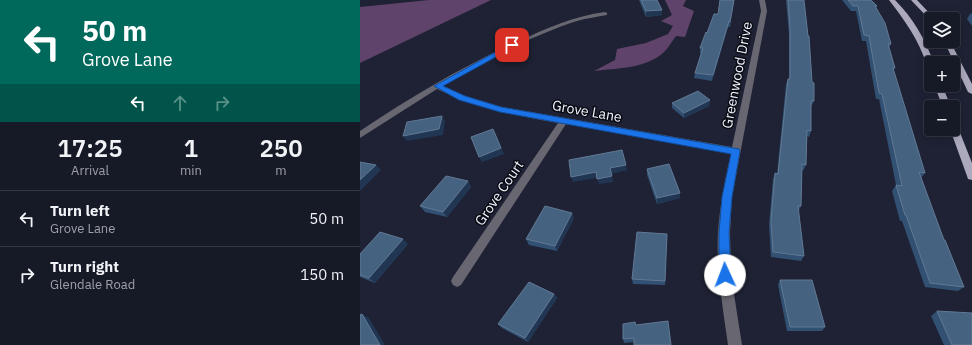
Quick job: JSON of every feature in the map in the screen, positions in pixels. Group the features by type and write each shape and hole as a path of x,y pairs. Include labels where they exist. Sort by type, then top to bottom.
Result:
{"main road":[{"path":"892,0 914,28 923,43 928,56"},
{"path":"914,0 925,12"},
{"path":"950,48 972,92"},
{"path":"957,136 972,176"}],"street":[{"name":"Greenwood Drive","path":"735,345 725,275 724,233 727,197 764,11 762,0"},
{"path":"360,135 409,102 482,60 541,32 575,20 605,14"},
{"name":"Grove Lane","path":"437,86 450,93 500,110 736,151"},
{"name":"Grove Court","path":"457,281 564,121"}],"shaded area":[{"path":"429,0 491,0 360,63 360,7"},
{"path":"665,0 686,0 683,6 694,11 685,37 676,36 665,51 650,61 631,67 594,71 615,60 617,49 646,43 668,34 673,26 661,21 672,15"}],"building":[{"path":"641,0 657,0 662,10 646,11"},
{"path":"720,0 734,0 730,22 729,21 713,75 695,73 703,48 700,48 714,14 718,14"},
{"path":"788,0 804,0 809,36 812,82 814,83 814,101 811,101 811,131 807,130 806,165 802,164 801,206 798,206 804,256 773,252 771,220 775,173 778,174 788,79 790,79 790,29"},
{"path":"848,0 871,0 877,6 875,6 885,23 891,44 888,44 895,68 893,68 925,173 919,172 944,240 964,287 930,283 905,215 896,185 902,186 882,94 879,93 869,36 864,35 858,6 853,6"},
{"path":"698,91 710,100 684,113 672,103"},
{"path":"442,116 439,129 403,136 407,122"},
{"path":"493,129 501,148 479,157 471,137"},
{"path":"622,150 626,165 610,168 612,176 597,179 596,172 571,177 569,160"},
{"path":"360,162 376,165 360,180"},
{"path":"669,164 680,193 657,198 647,169"},
{"path":"446,176 468,181 443,212 420,206"},
{"path":"545,206 572,213 555,246 526,239"},
{"path":"380,232 403,239 369,278 360,275 360,254"},
{"path":"637,232 667,234 665,281 632,279"},
{"path":"780,280 812,280 825,327 790,327"},
{"path":"529,282 554,294 525,338 498,324"},
{"path":"937,311 972,313 972,345 952,345"},
{"path":"362,314 380,345 360,345 360,315"},
{"path":"668,321 671,345 634,345 634,338 623,339 623,324 635,322 636,325"}],"route":[{"path":"512,45 482,60 437,86 462,98 500,110 736,151 727,197 724,233 725,275"}]}
